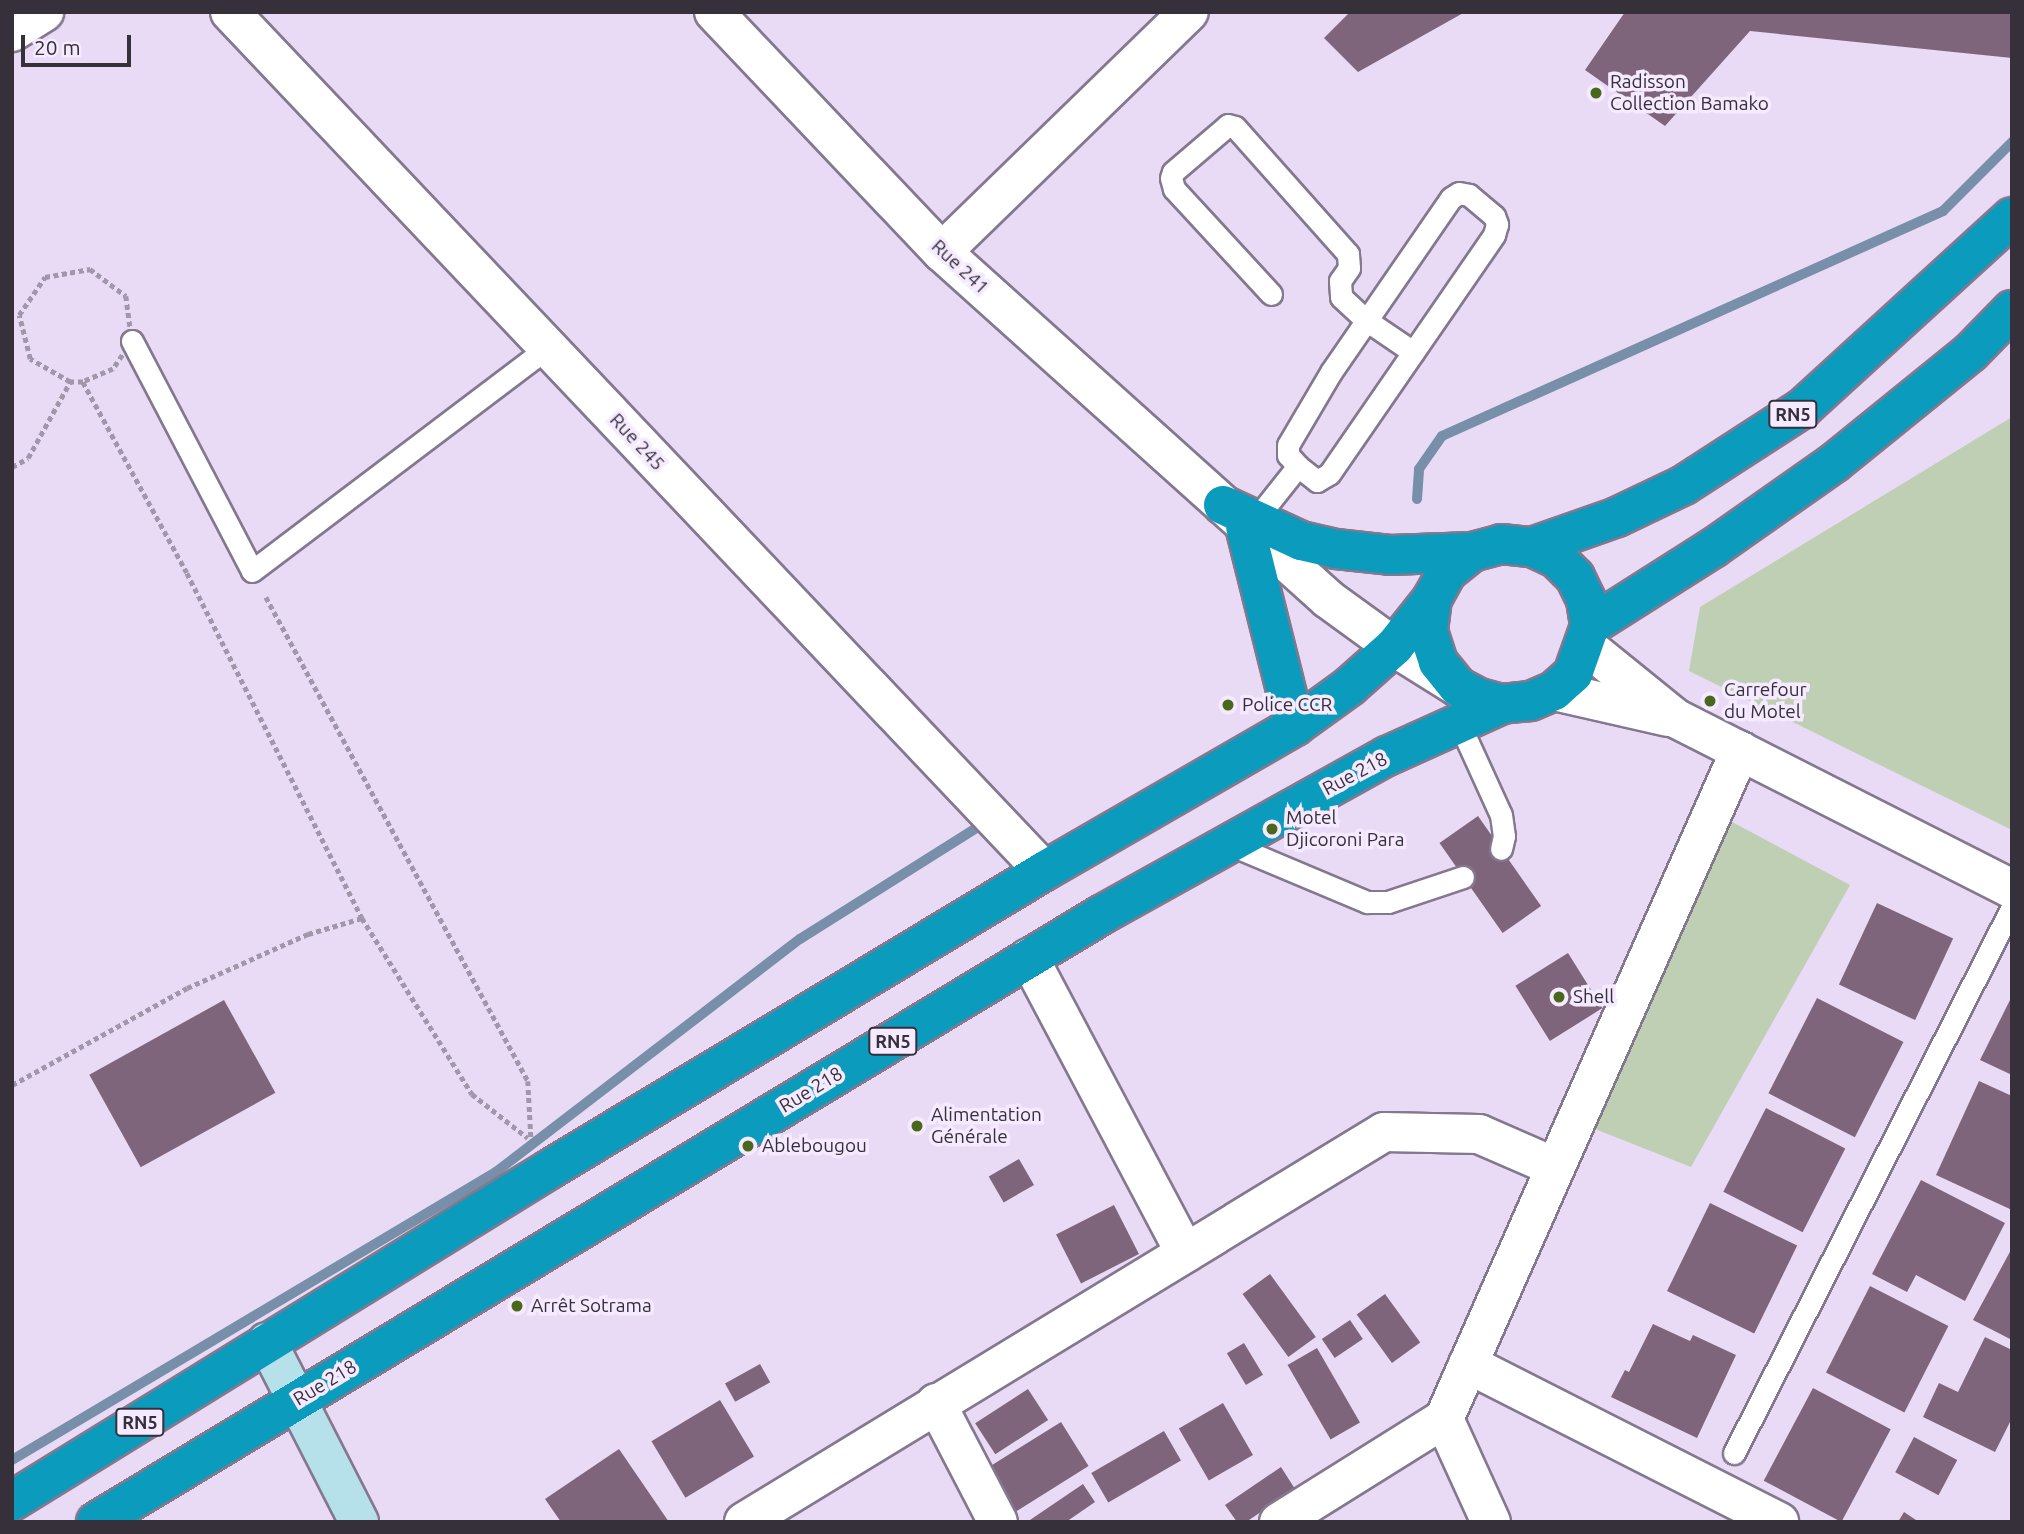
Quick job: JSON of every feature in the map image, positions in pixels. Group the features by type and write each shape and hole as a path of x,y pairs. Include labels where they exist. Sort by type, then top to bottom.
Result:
{"highway":[{"name":"RN5","path":"1532,547 1617,517 1684,485 1803,408 2012,217"},
{"path":"1588,635 1834,463 1971,352 2012,310"},
{"path":"1241,517 1301,541 1336,549 1390,555 1472,552"},
{"path":"1241,517 1295,726"},
{"name":"RN5","path":"12,1501 267,1342 1044,871 1295,726 1350,686 1394,647 1432,599 1447,572 1472,552 1501,544 1532,547 1556,558 1574,577 1586,600 1588,635 1573,674 1554,691 1530,702 1502,704 1479,698 1459,705 1438,662 1428,631 1432,599"},
{"name":"Rue 218","path":"96,1522 1029,958 1387,756 1459,705"}],"street":[{"path":"12,32 44,12"},
{"name":"Rue 245","path":"230,12 1044,871"},
{"name":"Rue 241","path":"713,12 942,252 1241,517 1328,599 1394,647 1459,705"},
{"path":"942,252 1189,12"},
{"path":"1588,635 1675,719"},
{"path":"1554,691 1675,719 2012,889"},
{"path":"1279,1522 1444,1419 1740,751"},
{"path":"1029,958 1185,1253"},
{"path":"744,1522 1384,1132 1479,1134 1555,1167"},
{"path":"267,1342 359,1522"},
{"path":"1468,1364 1779,1522"},
{"path":"936,1403 998,1522"},
{"path":"1444,1419 1491,1522"}],"lane":[{"path":"1271,294 1174,189 1171,178 1173,172 1227,125 1235,127 1348,254 1349,268 1340,282 1341,297 1366,320 1413,352"},
{"path":"1459,193 1469,195 1494,216 1497,224 1494,235 1413,352 1323,480 1317,481 1288,455 1288,444 1366,320 1451,198 1459,193"},
{"path":"132,341 252,571 547,348"},
{"path":"1241,517 1298,466"},
{"path":"1459,705 1501,815 1504,836 1501,849"},
{"path":"1229,844 1367,902 1388,902 1463,877"},
{"path":"1734,1453 2012,907"}],"path":[{"path":"90,269 126,296 132,341 113,369 83,382 70,382 30,359 19,315 45,277 90,269"},
{"path":"12,467 28,458 70,382"},
{"path":"83,382 187,573 362,918 472,1094 531,1140 528,1082 252,571"},
{"path":"12,1085 187,988 308,934 362,918"}],"green space":[{"path":"2012,417 2012,830 1689,671 1700,607"},
{"path":"1719,815 1850,885 1691,1167 1595,1129"}],"building":[{"path":"1350,12 1465,12 1358,72 1324,38"},
{"path":"1625,12 2012,12 2012,58 1750,31 1665,126 1585,70"},
{"path":"1478,816 1541,906 1503,933 1439,843"},
{"path":"1877,903 1953,938 1915,1020 1839,985"},
{"name":"Shell","path":"1568,953 1602,1008 1550,1041 1515,986"},
{"path":"2012,996 2012,1075 1980,1060"},
{"path":"1817,998 1903,1042 1855,1137 1768,1093"},
{"path":"224,1000 275,1093 141,1167 89,1075"},
{"path":"1979,1081 2012,1096 2012,1210 1936,1175"},
{"path":"1766,1108 1845,1148 1803,1232 1723,1192"},
{"path":"1019,1159 1034,1185 1004,1202 989,1176"},
{"path":"1921,1180 2005,1223 1965,1301 1916,1275 1907,1292 1872,1274"},
{"path":"1710,1203 1797,1246 1754,1334 1667,1291"},
{"path":"1114,1205 1139,1254 1081,1284 1056,1235"},
{"path":"2012,1248 2012,1340 1973,1320"},
{"path":"1270,1274 1316,1337 1288,1357 1242,1294"},
{"path":"1870,1286 1948,1326 1904,1412 1826,1372"},
{"path":"1385,1294 1420,1343 1392,1363 1357,1315"},
{"path":"1350,1320 1363,1339 1335,1358 1322,1339"},
{"path":"1653,1324 1690,1341 1693,1335 1736,1355 1697,1438 1611,1397 1625,1370 1629,1372"},
{"path":"1985,1337 2012,1350 2012,1418 1995,1452 1923,1417 1939,1383 1958,1392"},
{"path":"1244,1343 1263,1375 1246,1385 1227,1353"},
{"path":"1317,1348 1360,1422 1331,1439 1288,1365"},
{"path":"760,1364 770,1382 735,1402 725,1383"},
{"path":"1813,1388 1891,1429 1841,1522 1764,1481"},
{"path":"1028,1389 1048,1420 995,1454 975,1423"},
{"path":"720,1400 754,1457 685,1498 651,1441"},
{"path":"1223,1403 1253,1455 1209,1480 1179,1428"},
{"path":"1061,1422 1089,1466 1016,1511 989,1467"},
{"path":"1164,1431 1181,1460 1108,1502 1091,1473"},
{"path":"1914,1437 1957,1460 1938,1495 1895,1472"},
{"path":"619,1449 669,1522 561,1522 545,1499"},
{"path":"1281,1467 1295,1489 1246,1522 1237,1522 1225,1505"},
{"path":"1083,1484 1095,1502 1066,1522 1027,1522"},
{"path":"1904,1512 1919,1522 1898,1522"}],"waterway":[{"path":"1417,499 1419,469 1442,436 1943,211 2012,142"},
{"path":"12,1460 496,1172 800,939 975,829"}],"place":[{"name":"Radisson Collection Bamako","path":"1596,93"},
{"name":"Carrefour du Motel","path":"1710,701"},
{"name":"Police CCR","path":"1228,705"},
{"name":"Motel Djicoroni Para","path":"1272,829"},
{"name":"Shell","path":"1559,997"},
{"name":"Alimentation Générale","path":"917,1126"},
{"name":"Ablebougou","path":"748,1146"},
{"name":"Arrêt Sotrama","path":"517,1306"}]}
